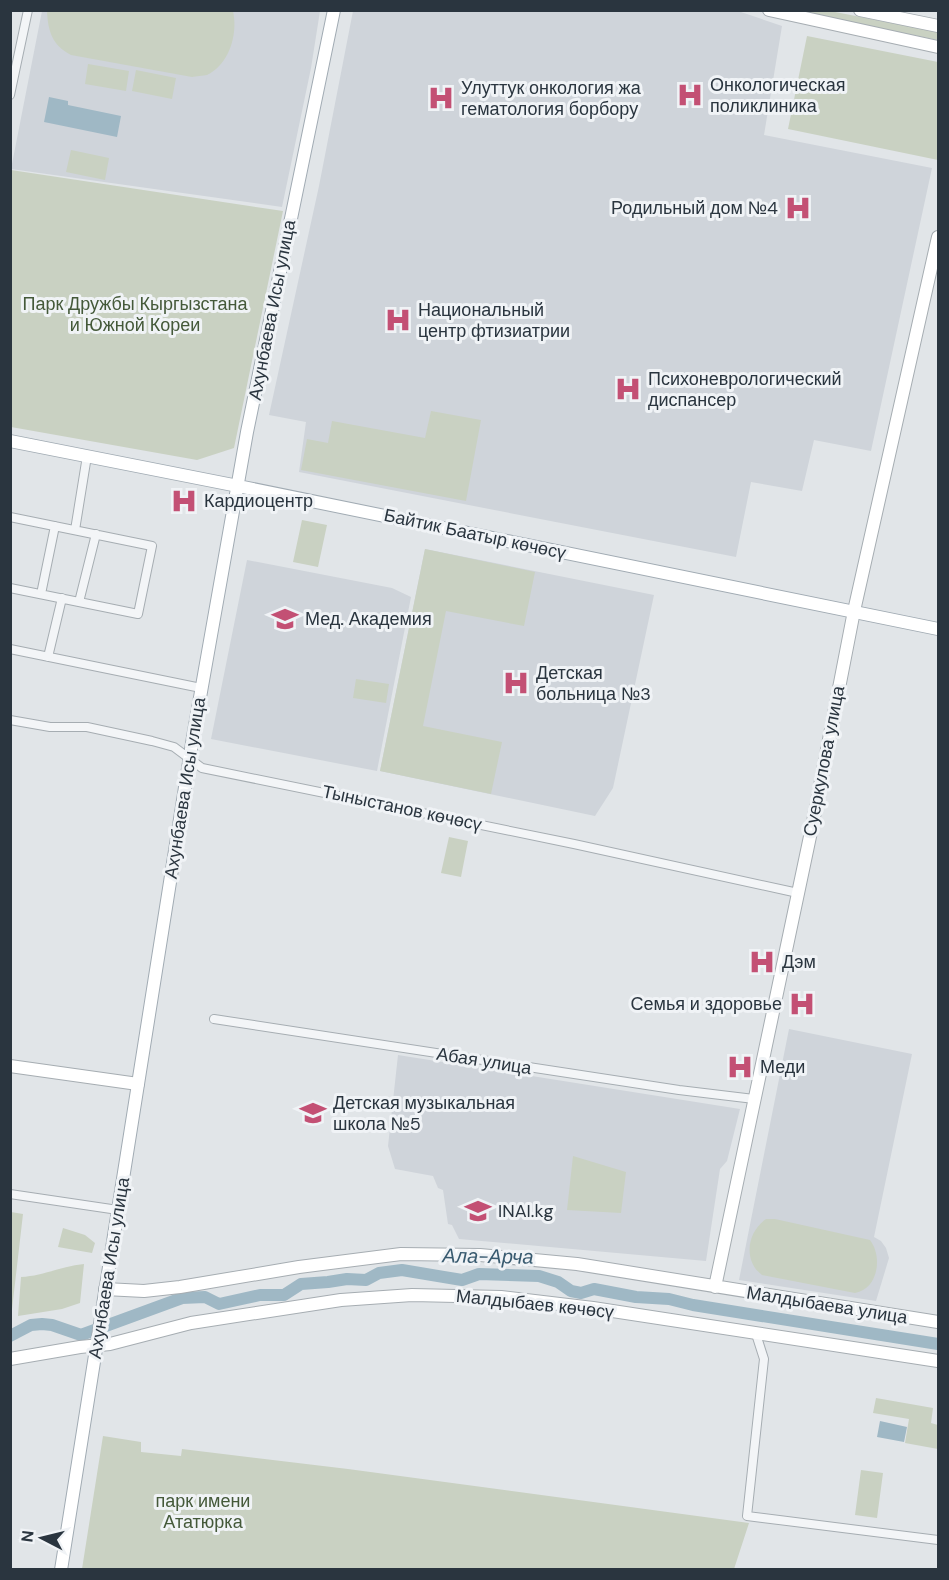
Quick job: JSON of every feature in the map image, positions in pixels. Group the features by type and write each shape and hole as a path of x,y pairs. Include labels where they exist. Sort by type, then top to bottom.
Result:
{"street":[{"path":"10,96 28,10"},
{"name":"Ахунбаева Исы улица","path":"61,1569 201,688 247,432 334,10"},
{"path":"769,10 939,47"},
{"path":"860,10 939,26"},
{"name":"Суеркулова улица","path":"715,1287 798,893 854,611 933,287 939,237"},
{"name":"Байтик Баатыр көчөсү","path":"10,441 939,629"},
{"path":"75,530 87,456"},
{"path":"10,517 152,546 138,614 10,588"},
{"path":"41,594 55,526"},
{"path":"79,602 96,534"},
{"path":"48,657 62,598"},
{"path":"10,649 201,688"},
{"name":"Тыныстанов көчөсү","path":"10,720 38,726 77,726 117,733 174,747 202,768 628,855 798,893"},
{"name":"Абая улица","path":"214,1019 679,1090 754,1099"},
{"path":"10,1065 138,1083"},
{"path":"10,1194 118,1210"},
{"path":"105,1289 144,1291 169,1289 346,1260 420,1253 528,1258 715,1287"},
{"name":"Малдыбаева улица","path":"715,1287 939,1322"},
{"name":"Малдыбаев көчөсү","path":"97,1341 110,1344 191,1323 341,1300 412,1294 525,1299 939,1361"},
{"path":"756,1334 764,1359 747,1515 939,1540"},
{"path":"10,1359 97,1341"}],"shaded area":[{"path":"42,11 320,11 311,68 282,207 11,169"},
{"path":"353,11 738,11 782,26 764,135 932,168 871,451 814,440 802,491 751,482 736,557 299,472 306,422 269,415 319,186"},
{"name":"Детская больница №3","path":"425,549 654,595 613,788 595,816 380,771"},
{"path":"247,560 392,588 411,597 377,771 211,739"},
{"path":"789,1029 912,1054 874,1237 886,1248 889,1258 876,1301 739,1280"},
{"path":"398,1055 740,1109 727,1161 720,1169 706,1261 459,1239 452,1225 448,1224 443,1190 438,1188 433,1176 395,1169 388,1146"}],"green space":[{"path":"47,11 233,11 233,38 227,56 215,70 207,75 192,77 71,55 59,47 52,37"},
{"path":"794,11 830,11 938,32 938,40"},
{"path":"807,36 938,62 938,160 788,129"},
{"path":"88,64 129,71 126,91 85,84"},
{"path":"136,70 176,78 172,99 132,91"},
{"path":"71,150 109,158 105,180 66,172"},
{"name":"Парк Дружбы Кыргызстана и Южной Кореи","path":"11,170 283,211 234,448 197,460 11,427"},
{"path":"431,411 481,420 466,501 301,470 307,439 328,443 332,421 425,438"},
{"path":"302,520 327,525 318,567 293,562"},
{"path":"425,549 535,572 524,626 446,611 423,726 502,742 491,794 380,771"},
{"path":"356,679 389,684 386,703 353,698"},
{"path":"449,837 468,841 461,877 441,873"},
{"path":"573,1156 626,1172 621,1213 567,1210"},
{"path":"10,1212 23,1214 11,1318"},
{"path":"766,1219 870,1240 877,1263 873,1279 863,1290 855,1293 762,1275 752,1262 750,1247 755,1231"},
{"path":"63,1228 85,1235 95,1243 92,1253 58,1247"},
{"path":"84,1264 80,1303 62,1309 18,1316 21,1277"},
{"path":"876,1398 933,1408 931,1423 938,1425 938,1449 905,1443 909,1419 873,1413"},
{"name":"парк имени Ататюрка","path":"103,1436 141,1442 141,1452 181,1456 182,1449 749,1523 734,1569 82,1569"},
{"path":"861,1470 883,1473 877,1518 855,1515"}],"water":[{"path":"49,97 68,101 68,105 121,116 117,137 44,122"},
{"path":"880,1421 907,1427 904,1442 877,1437"}],"waterway":[{"name":"Ала-Арча","path":"10,1336 31,1325 42,1324 81,1335 182,1298 205,1297 219,1304 260,1295 284,1295 301,1284 347,1279 366,1280 379,1273 402,1270 462,1280 479,1274 539,1276 558,1282 571,1291 581,1293 594,1289 636,1297 669,1299 693,1305 938,1344"}],"place":[{"name":"Онкологическая поликлиника","path":"690,95"},
{"name":"Улуттук онкология жа гематология борбору","path":"441,98"},
{"name":"Родильный дом №4","path":"798,208"},
{"name":"Национальный центр фтизиатрии","path":"398,320"},
{"name":"Психоневрологический диспансер","path":"628,389"},
{"name":"Кардиоцентр","path":"184,501"},
{"name":"Мед. Академия","path":"285,619"},
{"name":"Детская больница №3","path":"516,683"},
{"name":"Дэм","path":"762,962"},
{"name":"Семья и здоровье","path":"802,1004"},
{"name":"Меди","path":"740,1067"},
{"name":"Детская музыкальная школа №5","path":"313,1113"},
{"name":"INAI.kg","path":"478,1211"}]}
